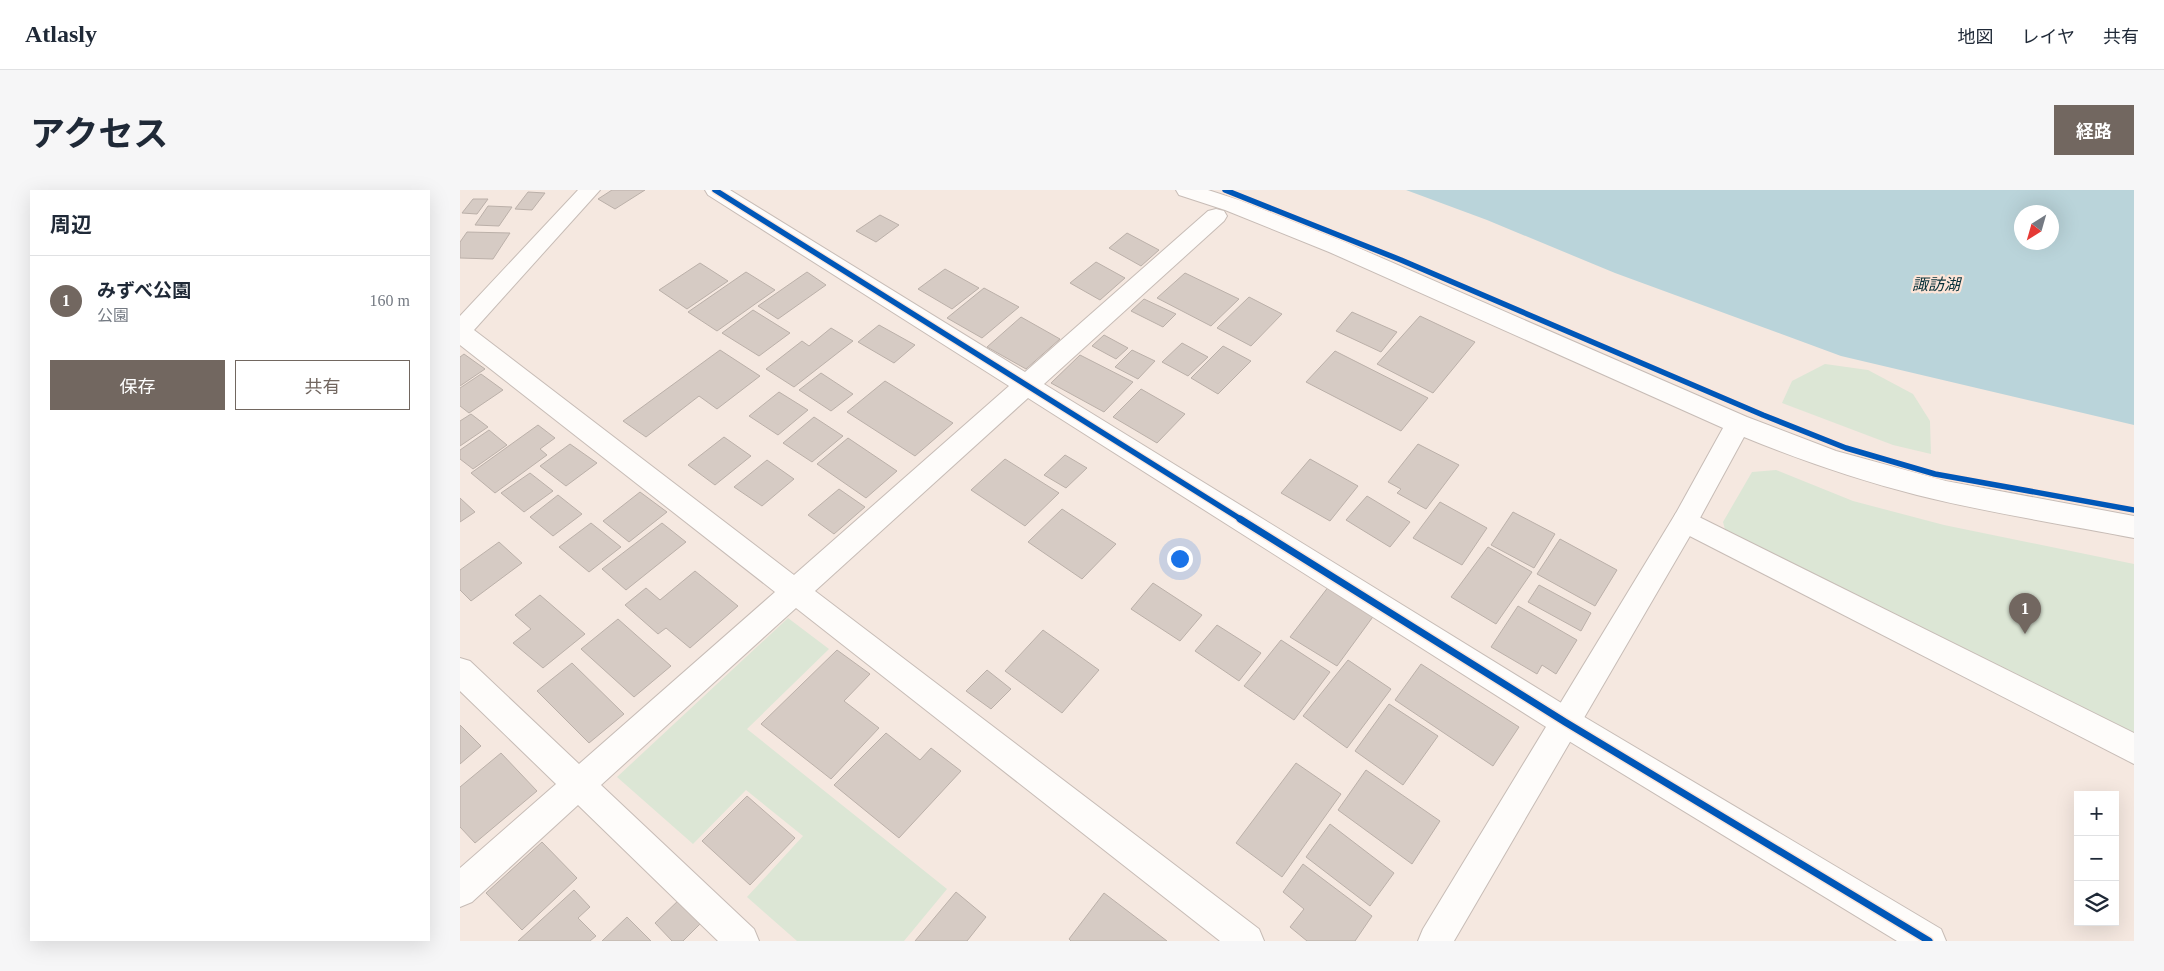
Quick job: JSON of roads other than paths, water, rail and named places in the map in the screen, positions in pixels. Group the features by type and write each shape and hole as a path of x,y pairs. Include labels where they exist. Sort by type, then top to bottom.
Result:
{"street":[{"path":"590,190 460,332 1247,941"},
{"path":"715,190 1565,722 1929,941"},
{"path":"1186,190 1232,205 1337,246 1738,424 1804,451 1933,488 2134,527"},
{"path":"460,890 1216,216"},
{"path":"1435,941 1685,522 1738,424"},
{"path":"1685,522 2134,749"},
{"path":"460,671 742,941"}],"water":[{"name":"諏訪湖","path":"1406,190 2134,190 2134,425 1841,356 1615,273 1487,220"}],"place":[{"name":"みずべ公園","path":"2025,634"}]}
